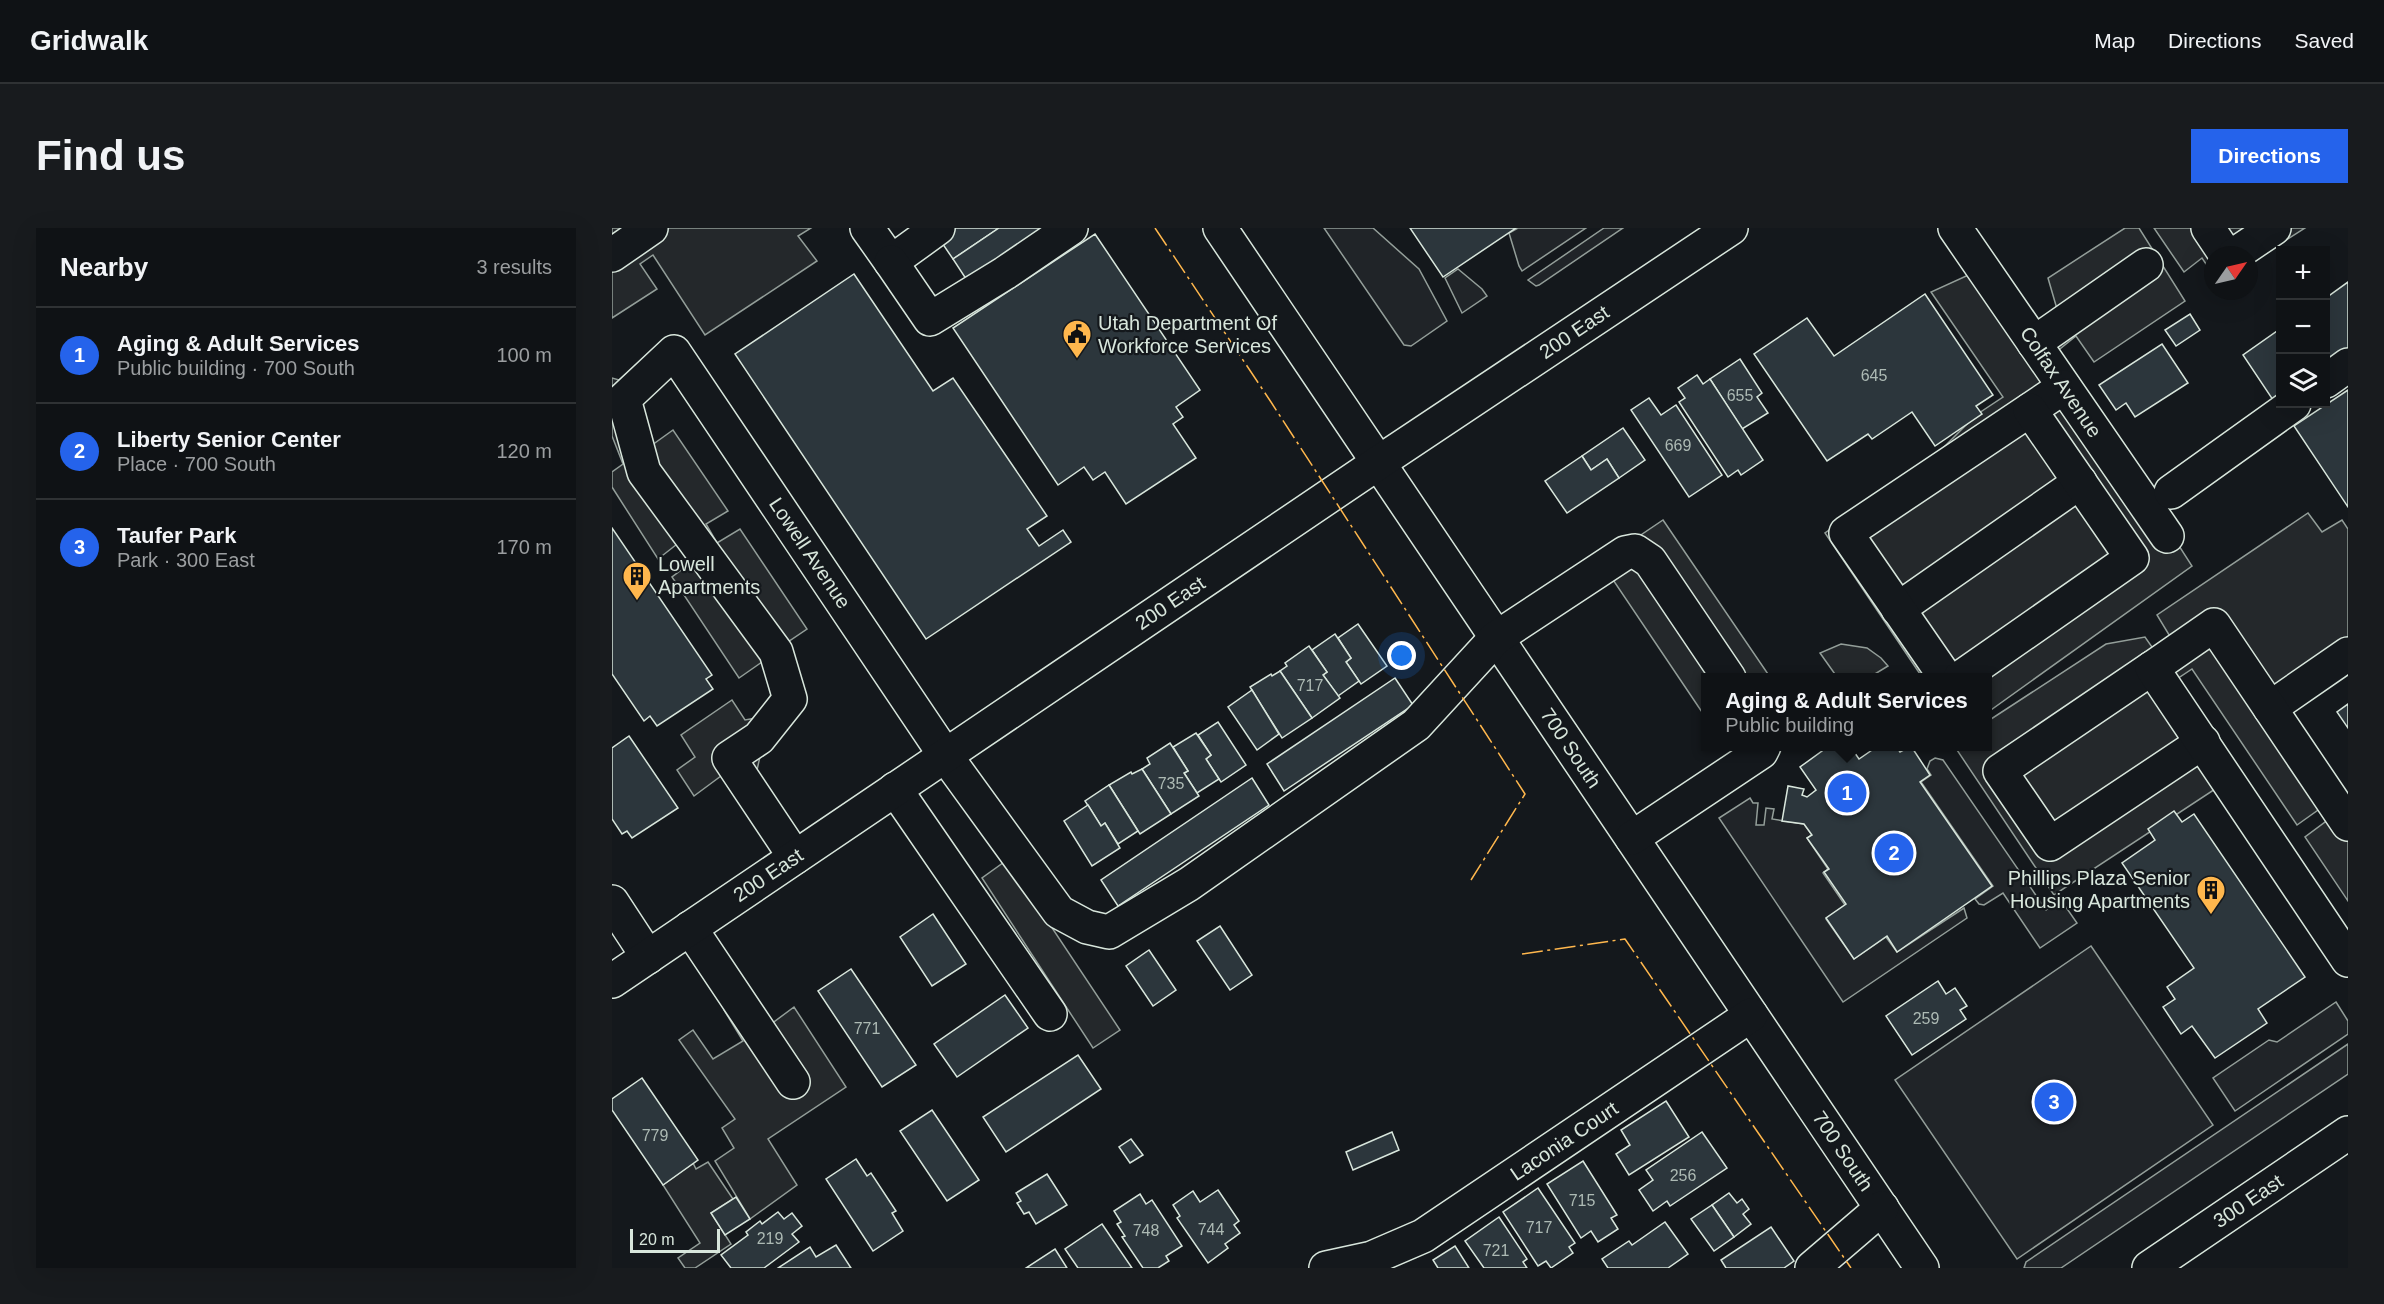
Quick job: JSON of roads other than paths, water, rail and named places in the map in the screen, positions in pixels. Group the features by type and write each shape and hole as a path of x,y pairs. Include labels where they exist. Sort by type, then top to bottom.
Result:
{"street":[{"path":"612,255 651,228"},
{"path":"867,228 930,318 1005,273 1071,228"},
{"path":"891,262 938,228"},
{"name":"700 South","path":"1220,228 1922,1268"},
{"name":"200 East","path":"612,981 1378,462 1731,228"},
{"name":"Colfax Avenue","path":"1955,228 2167,536"},
{"path":"2208,228 2220,246"},
{"path":"2247,246 2274,228"},
{"path":"2034,343 2146,265"},
{"name":"Lowell Avenue","path":"795,857 729,758 759,738 790,699 776,652 644,472 624,399 674,352 945,755 1059,912 1087,927 1109,932 1189,884 1416,725 1496,638"},
{"path":"2330,378 2348,365"},
{"path":"1943,673 1846,533 2064,387"},
{"path":"2171,492 2288,408"},
{"path":"1967,673 2132,558 2030,410"},
{"path":"1899,609 2080,482"},
{"path":"1496,638 1625,553 1635,551 1650,561 1726,673"},
{"path":"2203,742 2050,844 2000,771 2214,625 2348,824"},
{"path":"2270,708 2348,654"},
{"path":"2152,668 2348,960"},
{"path":"1632,838 1762,751"},
{"path":"895,789 1050,1014"},
{"path":"612,902 648,957"},
{"path":"690,928 794,1082"},
{"name":"Laconia Court","path":"1326,1268 1372,1258 1423,1236 1751,1015"},
{"name":"300 East","path":"2149,1268 2348,1133"},
{"path":"1812,1268 1882,1209"}],"place":[{"name":"Utah Department Of Workforce Services","path":"1077,360"},
{"name":"Lowell Apartments","path":"637,602"},
{"name":"Aging & Adult Services","path":"1847,793"},
{"name":"Liberty Senior Center","path":"1894,853"},
{"name":"Phillips Plaza Senior Housing Apartments","path":"2211,916"},
{"name":"Taufer Park","path":"2054,1102"}]}
